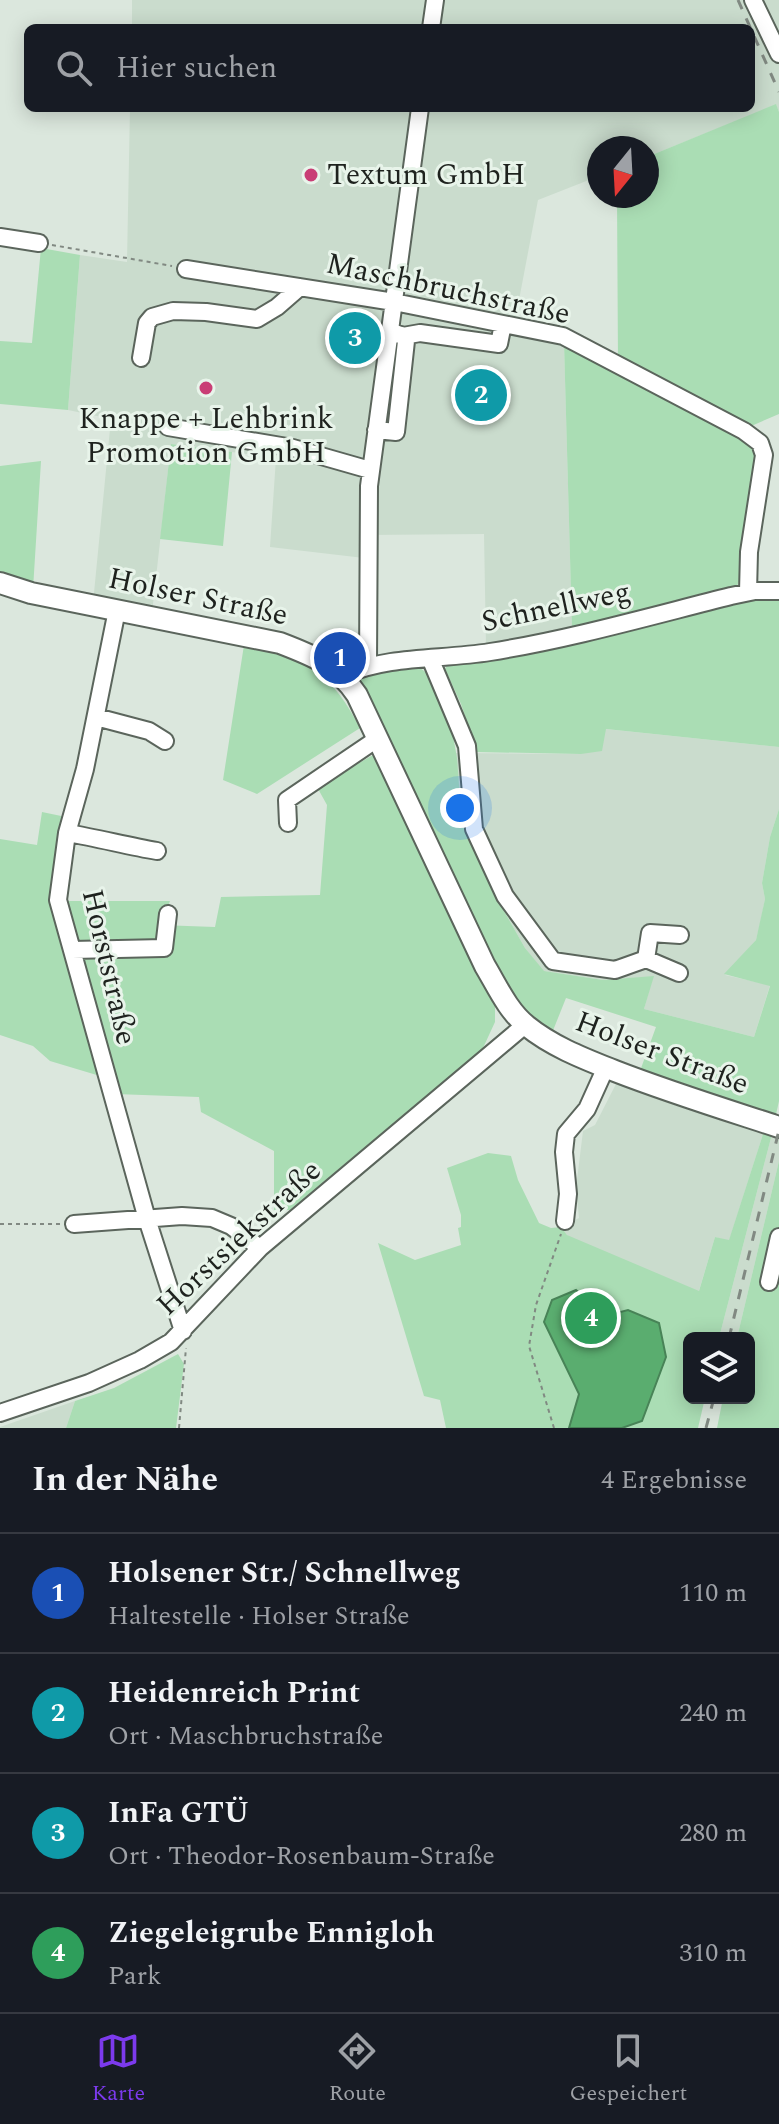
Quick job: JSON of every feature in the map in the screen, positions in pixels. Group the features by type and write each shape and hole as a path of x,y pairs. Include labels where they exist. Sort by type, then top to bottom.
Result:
{"main road":[{"name":"Holser Straße","path":"0,583 31,593 280,643 314,656 344,675 357,695 485,966 506,1002 525,1025 550,1043 606,1067 662,1089 774,1125"}],"street":[{"path":"432,24 435,0"},
{"path":"753,0 779,54"},
{"path":"368,665 370,470 396,333 394,302 419,112"},
{"path":"0,237 39,243"},
{"name":"Maschbruchstraße","path":"186,269 394,302 563,336 744,431 760,443 764,455 749,552 748,592"},
{"path":"141,358 147,323 152,317 173,311 257,319 300,287"},
{"path":"396,333 420,333 499,344 503,324"},
{"path":"168,427 293,448 370,470"},
{"name":"Schnellweg","path":"344,675 368,665 488,652 564,637 748,592 779,591"},
{"name":"Horststraße","path":"117,610 85,769 67,833 58,900 173,1309 183,1331"},
{"path":"430,658 467,746 474,829 505,896 553,961 615,970 646,959 679,973"},
{"path":"96,717 149,731 165,741"},
{"path":"288,823 287,800 377,739"},
{"path":"67,833 157,851"},
{"path":"72,950 164,948 168,914"},
{"path":"646,959 650,933 680,935"},
{"name":"Horstsiekstraße","path":"0,1413 89,1383 140,1360 183,1331 260,1248 525,1025"},
{"path":"565,1221 568,1194 564,1152 566,1134 587,1109 606,1067"},
{"path":"74,1224 182,1216 212,1218 231,1226 260,1248"},
{"path":"769,1282 779,1237"}],"path":[{"path":"39,243 186,269"},
{"path":"554,1428 529,1346 536,1305 565,1221"},
{"path":"0,1224 74,1224"},
{"path":"179,1428 186,1349 183,1331"}],"shaded area":[{"path":"132,0 779,0 779,112 776,105 659,152 659,136 587,136 587,181 538,200 515,321 564,343 572,628 486,646 484,534 366,535 364,558 270,547 276,458 171,444 152,613 93,603 111,419 68,410 80,255 127,262 130,112 755,112 755,24 132,24"},
{"path":"776,104 779,112 779,414 749,427 618,363 617,208 659,208 659,152"},
{"path":"41,248 80,255 68,410 0,404 0,341 32,343"},
{"path":"564,343 743,435 757,448 759,462 741,577 736,588 572,628"},
{"path":"171,444 232,452 223,546 160,539"},
{"path":"41,461 33,589 0,576 0,466"},
{"path":"756,595 779,598 779,747 606,729 602,751 581,754 477,752 445,669 448,663"},
{"path":"244,645 284,655 314,670 338,693 360,728 257,794 223,780"},
{"path":"417,666 427,673 452,730 462,825 496,897 525,948 544,971 603,980 654,976 644,1009 754,1037 770,986 724,974 756,940 765,899 762,883 770,837 779,809 779,1101 775,1119 640,1071 656,1027 566,998 552,1033 517,1002 494,962 357,685 361,677 376,671"},
{"path":"605,729 779,747 779,809 770,837 762,883 765,899 760,924 756,940 725,975 770,985 754,1037 644,1009 653,977 603,980 543,971 525,948 496,897 462,825 456,753 581,754"},
{"path":"373,755 495,1006 495,1022 483,1048 290,1210 274,1210 274,1151 201,1112 199,1097 115,1094 62,901 170,901 160,925 215,927 221,897 320,895 327,805 317,787"},
{"path":"42,812 66,817 51,901 100,1076 50,1061 33,1046 0,1035 0,839 37,845"},
{"path":"617,1082 764,1131 729,1241 715,1237 694,1307 579,1251 561,1227 579,1218 576,1188 583,1131 595,1125"},
{"path":"764,1131 772,1134 721,1332 683,1332 683,1404 704,1404 698,1428 446,1428 440,1400 424,1396 378,1243 415,1260 461,1245 458,1228 461,1227 461,1215 447,1168 488,1153 511,1156 518,1180 539,1223 551,1228 561,1227 567,1235 699,1291 715,1237 729,1240"},
{"path":"772,1134 779,1136 779,1161 738,1332 721,1332"},
{"path":"779,1161 779,1428 717,1428 722,1404 755,1404 755,1332 738,1332"},
{"path":"576,1290 605,1316 628,1310 659,1323 666,1357 642,1421 622,1428 569,1428 579,1394 544,1322 552,1300"},
{"path":"178,1354 184,1364 176,1428 66,1428 75,1401 114,1388"},
{"path":"75,1401 66,1428 0,1428 0,1427"}],"railway":[{"path":"738,0 749,24"},
{"path":"755,38 779,92"},
{"path":"730,1332 779,1130"},
{"path":"706,1428 712,1404"}],"place":[{"name":"Textum GmbH","path":"311,175"},
{"name":"InFa GTÜ","path":"355,338"},
{"name":"Knappe + Lehbrink Promotion GmbH","path":"206,388"},
{"name":"Heidenreich Print","path":"481,395"},
{"name":"Holsener Str./ Schnellweg","path":"340,658"},
{"name":"Ziegeleigrube Ennigloh","path":"591,1318"}]}
